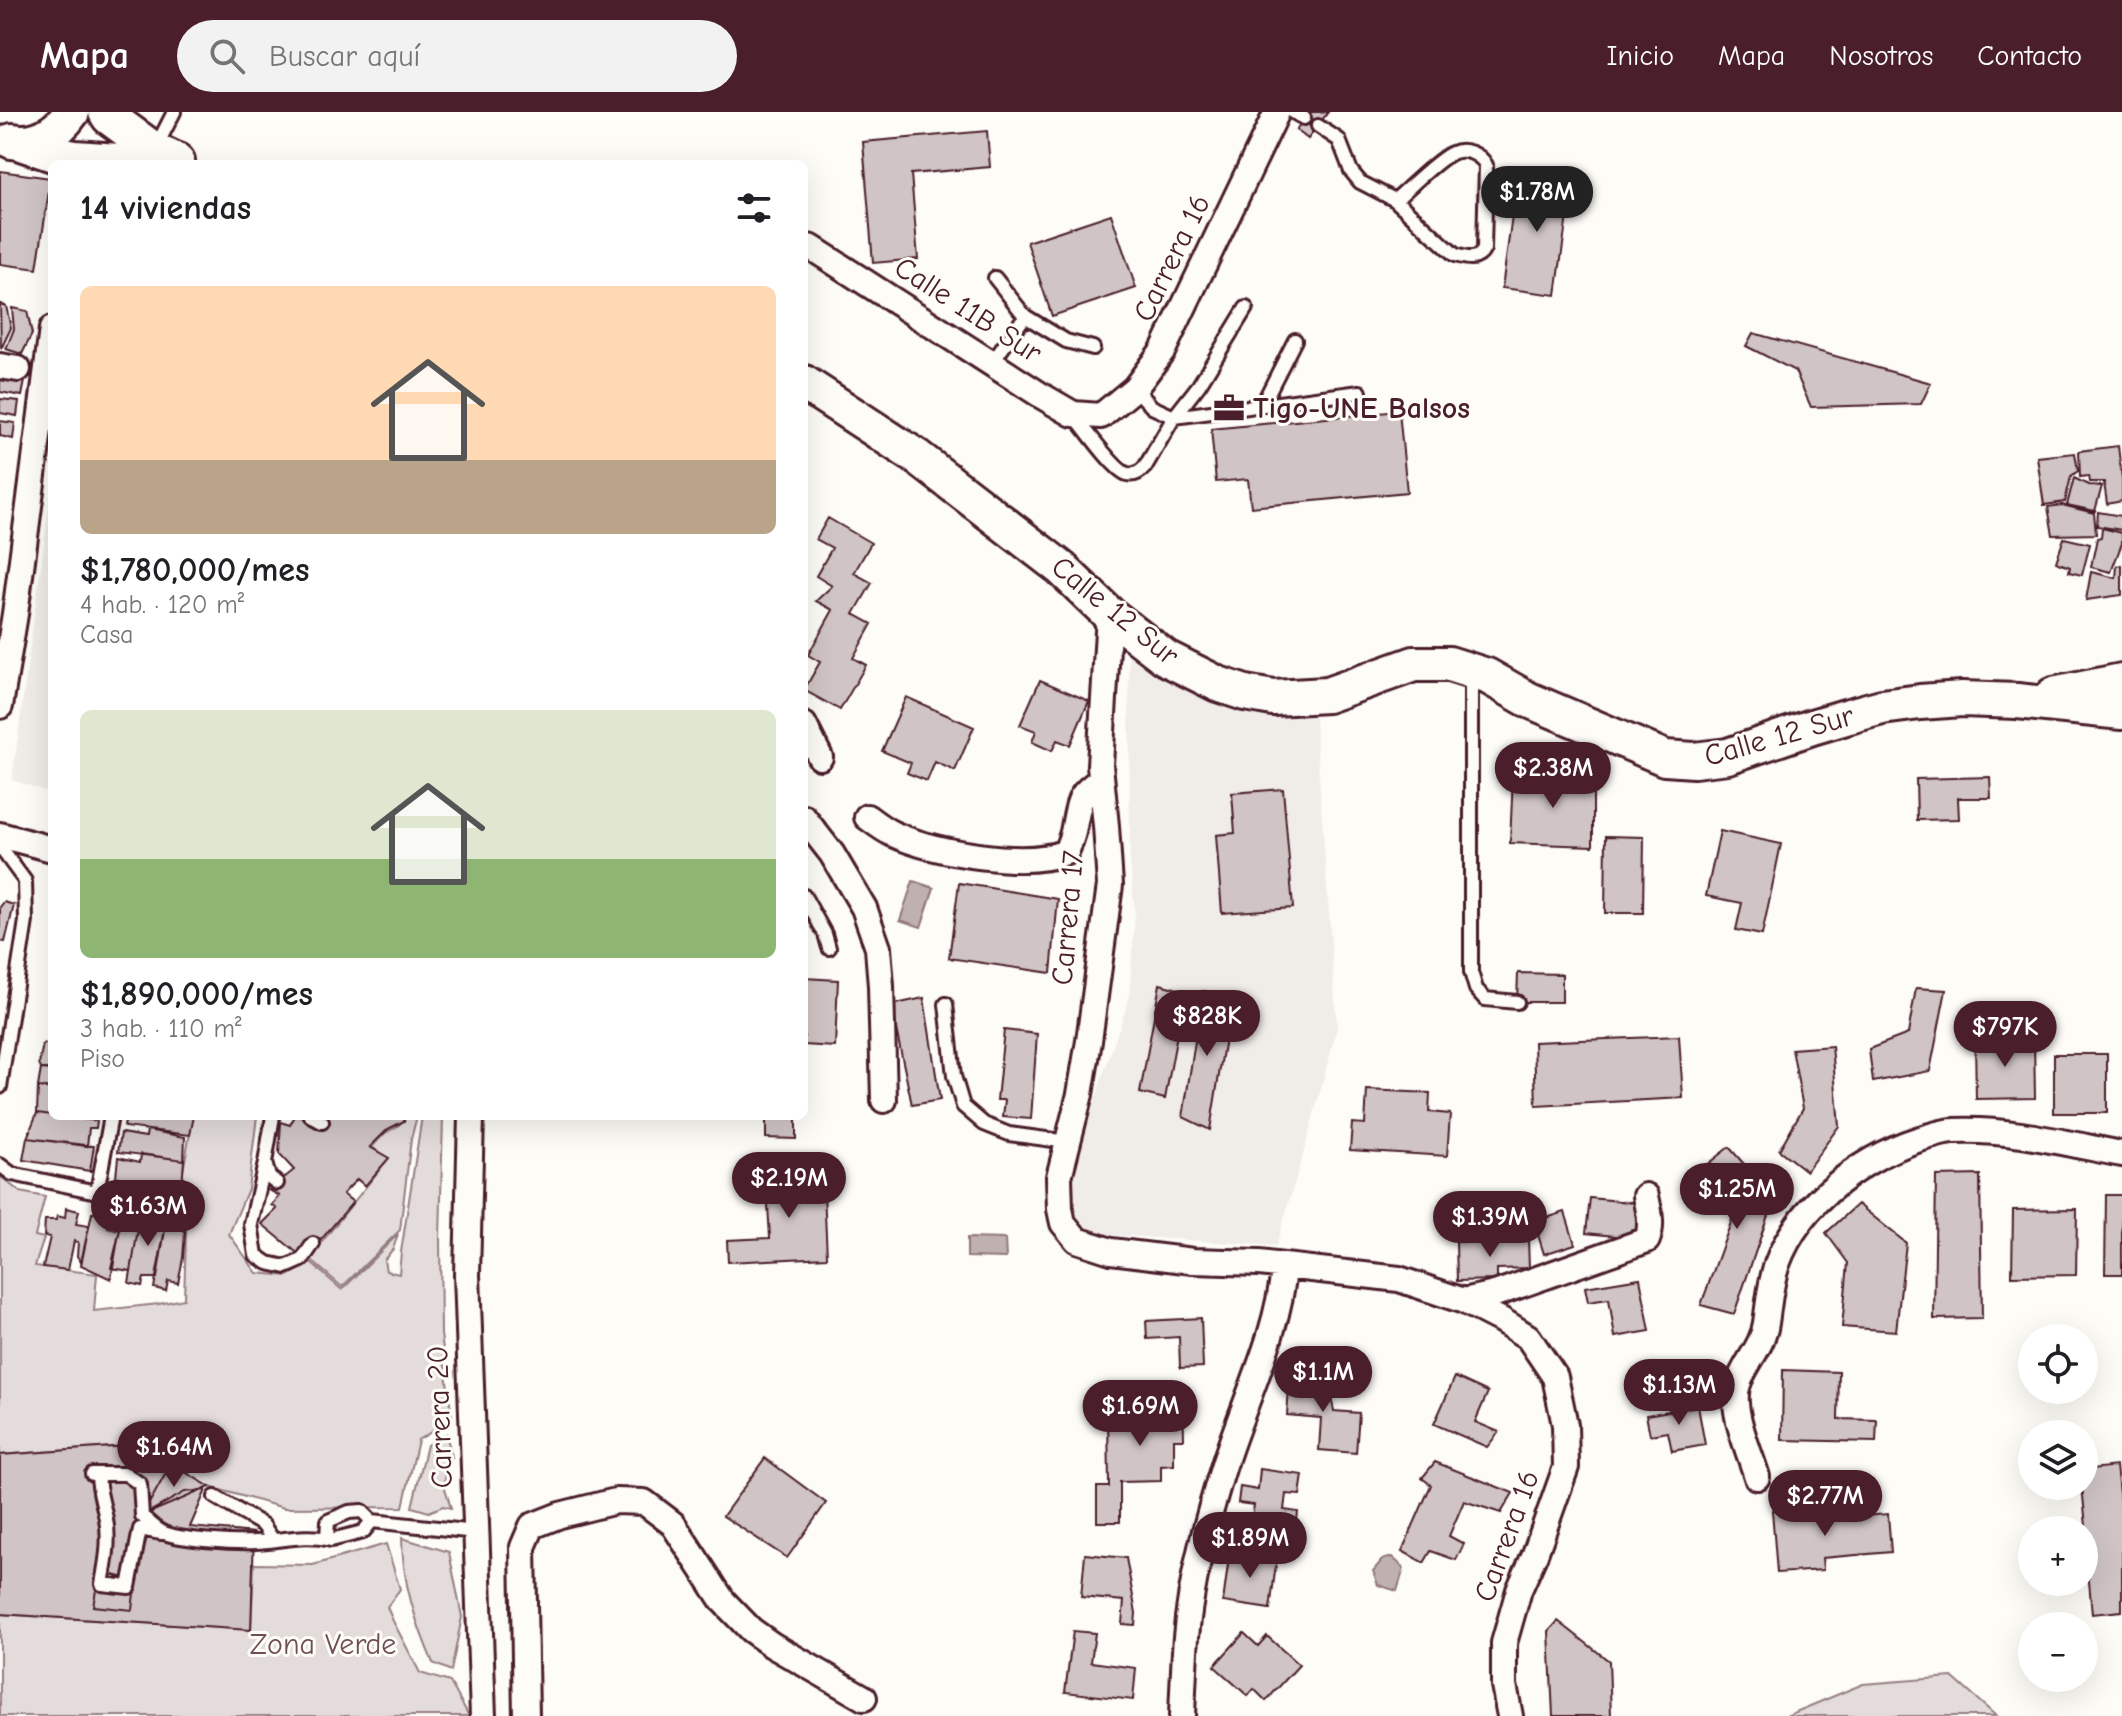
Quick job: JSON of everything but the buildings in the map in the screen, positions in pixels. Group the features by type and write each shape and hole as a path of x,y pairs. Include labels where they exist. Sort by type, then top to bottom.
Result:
{"main road":[{"path":"9,140 35,141 50,135 63,125 72,112"},
{"path":"9,140 53,154 100,144 167,159"},
{"name":"Calle 12 Sur","path":"808,386 917,457 1061,568 1109,614 1166,658 1218,684 1245,693 1273,698 1327,695 1414,664 1449,664 1487,676 1529,700 1665,758 1694,760 1728,756 1882,707 1920,702 1962,699 2017,701 2122,712"},
{"name":"Calle 12 Sur","path":"2017,701 2122,681"}],"street":[{"name":"Carrera 16","path":"1101,416 1135,388 1163,350 1277,112"},
{"name":"Calle 11B Sur","path":"808,247 1073,414 1101,416"},
{"path":"0,706 48,360"},
{"name":"Carrera 17","path":"1109,614 1100,751 1110,885 1080,1094 1059,1177 1063,1223 1077,1240 1111,1251 1193,1261 1284,1267"},
{"path":"808,733 820,757"},
{"path":"867,817 892,834 946,850 1001,859 1053,857 1066,852 1074,830 1078,803 1086,789 1101,780"},
{"path":"808,823 832,854 864,908 878,948 884,1100"},
{"path":"0,835 48,848"},
{"name":"Carrera 20","path":"471,1120 467,1275 483,1716"},
{"path":"1757,1477 1736,1408 1737,1385 1766,1327 1770,1289 1778,1262 1797,1226 1848,1175 1914,1140 1950,1131 1984,1130 2122,1154"},
{"path":"1182,1716 1186,1635 1195,1577 1224,1465 1261,1365 1283,1285 1284,1267 1399,1279 1464,1301 1495,1294 1647,1240 1650,1221 1646,1196"},
{"name":"Carrera 16","path":"1464,1301 1528,1337 1555,1377 1565,1425 1566,1467 1519,1590 1504,1643 1504,1685 1510,1716"},
{"path":"526,1716 523,1547 532,1526 560,1515 616,1501 644,1502 673,1524 723,1601 751,1630 864,1698"}],"lane":[{"path":"167,159 174,112"},
{"path":"1318,126 1339,140 1351,171 1360,182 1395,200 1455,255 1467,258 1482,254 1486,165 1482,158 1468,152 1450,153 1395,200"},
{"path":"995,278 1025,316 1066,341 1093,348"},
{"path":"1073,414 1102,451 1125,473 1139,473 1174,417 1199,385 1246,308"},
{"path":"992,363 1025,316"},
{"path":"1262,405 1295,340"},
{"path":"1135,388 1152,407 1174,417 1360,392"},
{"path":"1471,671 1471,972 1476,989 1485,999 1517,1002"},
{"path":"0,847 25,881 26,921 0,1087"},
{"path":"808,903 829,948"},
{"path":"946,1004 954,1076 963,1106 984,1124 1009,1134 1068,1142"},
{"path":"97,1192 110,1120"},
{"path":"272,1120 251,1224 256,1255 268,1263 286,1267 302,1260 313,1244"},
{"path":"265,1163 269,1177 277,1183"},
{"path":"0,1165 12,1174 97,1192 187,1205"},
{"path":"168,1534 142,1516 140,1484 126,1474 95,1474 106,1520 108,1551 102,1584 129,1587 140,1529 179,1537 246,1542 335,1539 363,1532 372,1521"},
{"path":"215,1497 263,1525 273,1540"},
{"path":"327,1538 328,1521 349,1512 365,1512 372,1521 476,1532"}],"shaded area":[{"path":"48,514 48,792 12,780"},
{"path":"1129,648 1314,706 1337,1028 1276,1246 1085,1233 1066,1206 1073,1164 1129,999 1135,915 1130,861"},
{"path":"913,881 934,888 921,927 900,920"},
{"path":"967,1238 1005,1239 1006,1258 967,1257"},
{"path":"1392,1557 1404,1568 1397,1591 1378,1585 1373,1571 1382,1560"}],"green space":[{"path":"192,1120 257,1120 248,1189 229,1234 257,1273 288,1276 311,1263 342,1290 398,1234 393,1249 384,1260 386,1271 399,1274 421,1120 443,1120 441,1334 452,1419 418,1440 403,1507 284,1508 210,1487 141,1445 0,1455 0,1176 20,1192 45,1197 35,1236 44,1238 35,1266 97,1274 94,1311 184,1299 187,1205 179,1194"},
{"path":"403,1120 416,1120 400,1230 342,1287 311,1260 388,1159 372,1147 385,1133"},
{"path":"446,1434 452,1457 446,1458 445,1488 451,1508 443,1506 429,1512 412,1507 427,1445"},
{"path":"402,1538 449,1552 462,1617 451,1671 433,1663 421,1633 407,1586"},
{"name":"Zona Verde","path":"386,1544 400,1589 387,1607 393,1621 420,1673 450,1682 469,1716 0,1716 0,1614 251,1630 254,1564 313,1565"},
{"path":"1952,1677 1996,1716 1786,1716 1863,1684"}],"place":[{"name":"Tigo-UNE Balsos","path":"1229,408"}]}
